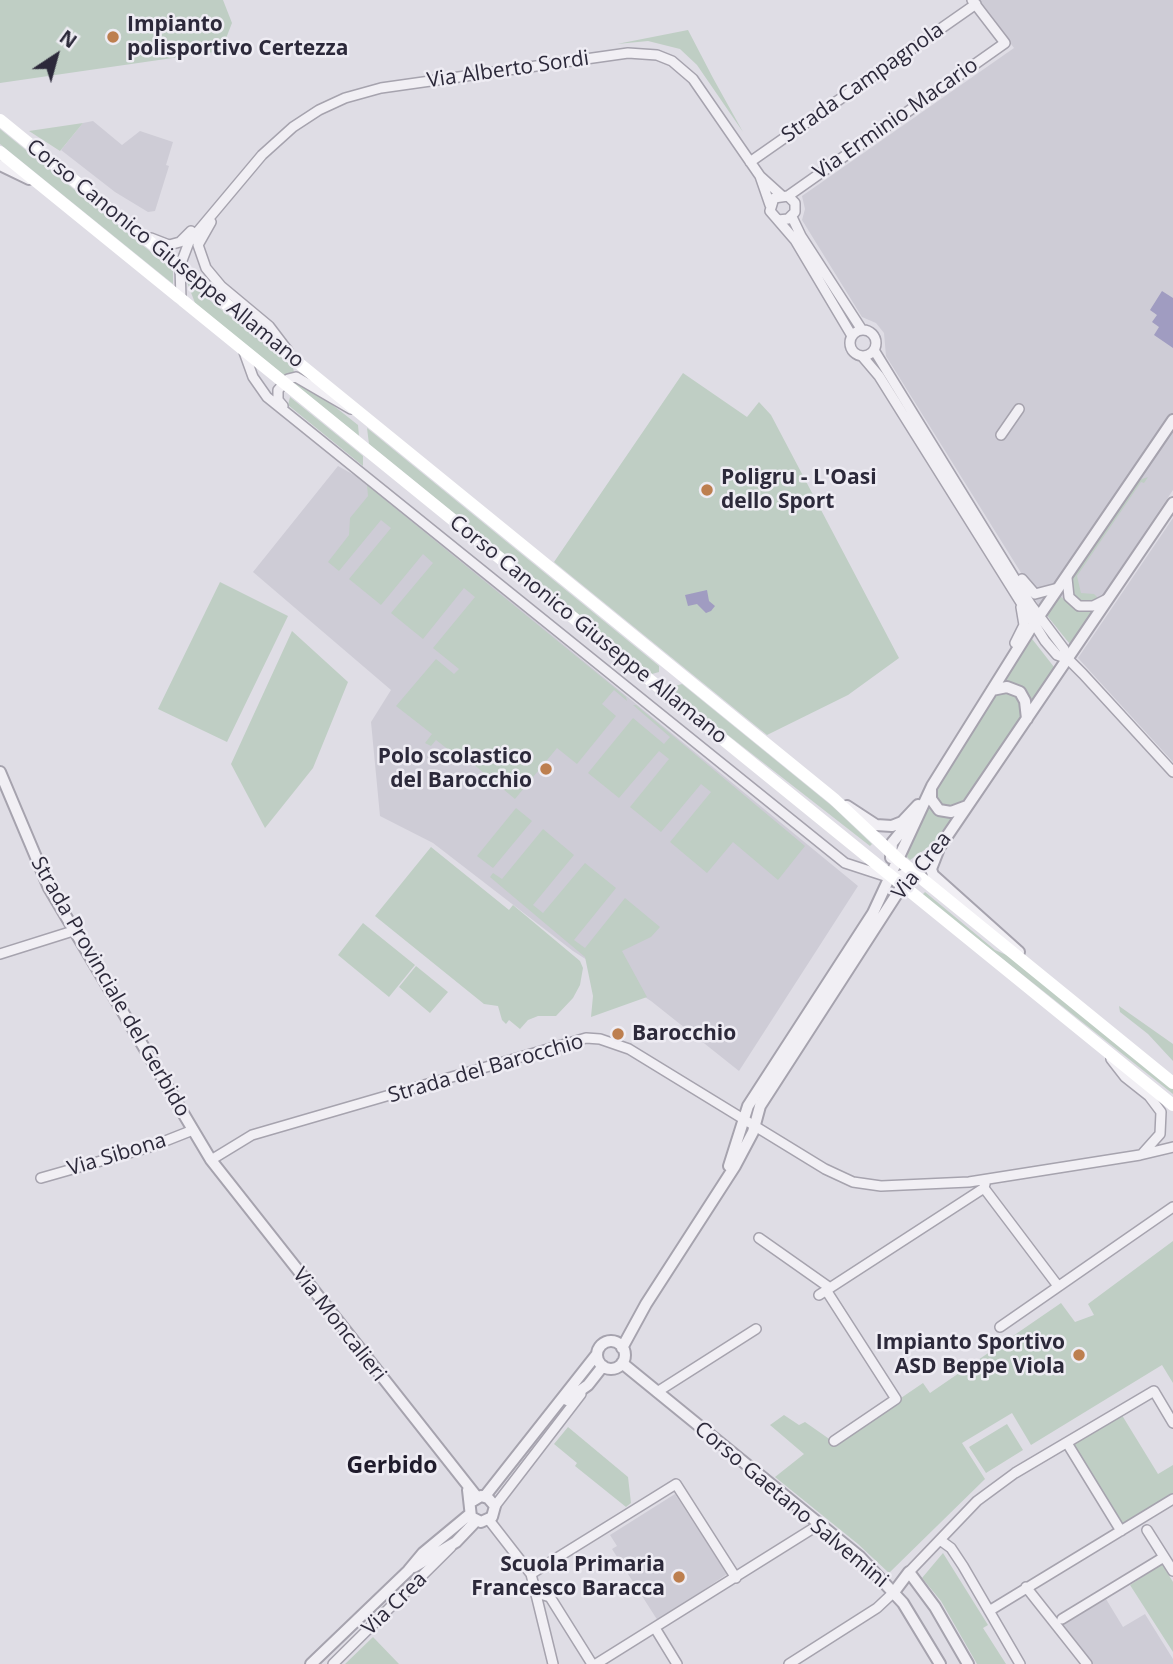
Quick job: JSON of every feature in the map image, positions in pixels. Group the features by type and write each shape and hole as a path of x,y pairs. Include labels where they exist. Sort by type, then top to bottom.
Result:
{"main road":[{"name":"Corso Canonico Giuseppe Allamano","path":"0,120 834,799 895,856 1173,1083"},
{"name":"Corso Canonico Giuseppe Allamano","path":"0,152 1173,1105"},
{"path":"662,690 677,671"}],"street":[{"name":"Via Erminio Macario","path":"785,195 1005,43 974,2"},
{"name":"Strada Campagnola","path":"750,162 974,2"},
{"name":"Via Alberto Sordi","path":"181,299 180,266 185,249 195,233 272,145 319,110 356,94 396,85 628,53 665,58 687,72 760,176 772,214 795,240 852,336 852,349 862,356 879,376 963,504 991,541 1037,620"},
{"path":"0,166 40,184"},
{"name":"Via Alberto Sordi","path":"760,176 796,205 792,216 801,236 862,330 875,338 874,350 1020,602 1064,649 1068,659 1173,772"},
{"name":"Via Alberto Sordi","path":"127,222 156,241 175,244 184,238 219,198 234,189"},
{"name":"Via Alberto Sordi","path":"234,189 200,239 201,259 212,276 269,326 293,358"},
{"path":"770,205 785,195"},
{"path":"778,220 792,216"},
{"path":"852,336 862,330"},
{"name":"Corso Canonico Giuseppe Allamano","path":"243,350 259,388 845,863 896,882"},
{"path":"862,356 874,350"},
{"name":"Corso Canonico Giuseppe Allamano","path":"284,407 277,395 283,383 296,377 303,379 334,402 362,414"},
{"path":"1001,435 1019,409"},
{"name":"Via Crea","path":"896,882 892,843 917,813 1037,620 1173,420"},
{"name":"Via Crea","path":"618,1345 748,1144 748,1106 873,913 896,882 913,871 941,845 1173,503"},
{"name":"Via Alberto Sordi","path":"991,541 1004,552 1032,593 1042,595 1060,587"},
{"path":"1067,577 1065,584 1069,597 1079,606 1093,606 1109,598"},
{"name":"Via Crea","path":"1009,663 1024,625 1020,602"},
{"path":"992,690 1007,687 1020,692 1025,701 1027,719"},
{"name":"Strada Provinciale del Gerbido","path":"0,772 28,844 72,931 211,1160"},
{"path":"932,786 931,799 939,810 951,812 967,806"},
{"path":"834,799 883,826 902,822 923,800"},
{"path":"941,845 931,869 933,875 1009,942 1029,965"},
{"path":"0,954 72,931"},
{"name":"Strada del Barocchio","path":"211,1160 252,1135 586,1038 600,1039 629,1049 825,1169 853,1182 881,1186 985,1184 1140,1156 1173,1147"},
{"path":"1106,1051 1120,1072 1149,1096 1161,1112 1160,1134 1140,1156"},
{"name":"Via Sibona","path":"41,1178 150,1147 193,1130"},
{"name":"Via Moncalieri","path":"211,1160 481,1499"},
{"path":"985,1184 1058,1286"},
{"name":"Strada del Barocchio","path":"825,1291 985,1184"},
{"path":"1000,1326 1173,1207"},
{"path":"759,1238 825,1291 896,1399 834,1441"},
{"path":"657,1392 756,1329"},
{"path":"481,1499 504,1476 601,1346 618,1345 622,1363 611,1369 603,1366 597,1354"},
{"name":"Corso Gaetano Salvemini","path":"622,1363 860,1557 894,1592 918,1625 940,1664"},
{"path":"489,1520 473,1518 481,1499 603,1366"},
{"path":"555,1410 588,1385"},
{"path":"789,1664 877,1608 977,1501 1015,1473 1154,1391 1173,1423"},
{"path":"1067,1443 1121,1531"},
{"path":"531,1574 676,1484 736,1578"},
{"path":"481,1499 489,1520 531,1574 553,1664"},
{"path":"989,1611 1173,1499"},
{"name":"Via Crea","path":"333,1664 456,1542 473,1518"},
{"name":"Via Crea","path":"311,1664 408,1571 423,1553 473,1518"},
{"path":"537,1592 550,1597 594,1664 820,1524"},
{"path":"1147,1530 1173,1571"},
{"path":"940,1540 963,1566 1020,1664"},
{"name":"Via Crea","path":"408,1571 456,1542"},
{"path":"1062,1619 1164,1557"},
{"name":"Corso Gaetano Salvemini","path":"909,1572 941,1615 968,1664"},
{"path":"1026,1587 1087,1664"},
{"path":"655,1628 677,1664"}],"shaded area":[{"name":"Impianto polisportivo Certezza","path":"0,0 223,0 232,23 221,51 0,83"},
{"path":"978,0 1173,0 1173,490 1070,644 1037,603 1028,584 886,356 884,333 876,323 862,317 802,220 805,209 802,196 1014,48"},
{"path":"688,30 743,132 697,65 680,49 648,41 617,44"},
{"path":"93,121 122,145 140,131 173,142 166,165 169,166 155,211 148,212 115,192 61,150 83,123"},
{"path":"83,123 60,151 29,131"},
{"path":"0,129 173,270 173,284 0,144"},
{"path":"187,282 293,367 294,373 285,376 195,303"},
{"path":"1162,291 1173,298 1173,348 1154,335 1159,327 1152,322 1157,315 1150,310"},
{"name":"Poligru - L'Oasi dello Sport","path":"683,373 747,417 759,402 771,415 899,658 848,695 767,735 554,562"},
{"path":"292,382 305,383 358,425 359,436"},
{"path":"290,397 363,456 363,466 288,405"},
{"path":"367,428 659,666 659,672 652,674 369,444"},
{"name":"Polo scolastico del Barocchio","path":"338,466 363,480 858,886 739,1071 651,1001 573,951 433,843 380,816 371,722 391,690 253,572"},
{"path":"1148,477 1144,483 1141,482 1077,576 1081,593 1094,594 1100,600 1082,603 1070,593 1071,573 1139,480"},
{"path":"367,485 626,697 627,701 614,690 602,704 616,716 577,764 557,748 515,799 466,758 463,761 436,740 431,746 425,743 432,734 396,706 436,659 454,674 459,669 433,648 475,597 464,588 423,639 391,613 433,563 423,554 381,605 349,579 391,528 381,520 339,571 328,562 349,535 350,518 368,496"},
{"path":"1173,518 1173,762 1078,658"},
{"path":"220,582 288,616 227,742 158,709"},
{"path":"707,590 709,601 715,606 711,611 706,613 697,604 688,606 685,595"},
{"path":"1058,595 1079,609 1094,609 1070,644 1045,613"},
{"path":"292,631 348,682 313,768 265,828 231,764"},
{"path":"1029,635 1054,667 1030,704 1000,684"},
{"path":"682,684 832,806 872,844 870,846 674,693 675,686"},
{"path":"1001,691 1016,694 1023,704 1021,717 960,805 950,810 936,803 935,786 991,696"},
{"path":"633,705 805,846 778,880 733,842 707,873 670,842 711,792 701,784 661,832 630,807 669,759 659,751 619,798 588,773 633,718 664,744 670,737"},
{"path":"928,798 955,814 933,844 910,860 907,857 911,838"},
{"path":"516,808 532,821 493,868 477,856"},
{"path":"543,829 574,855 533,905 543,913 585,863 616,888 574,940 585,948 625,898 660,927 651,937 622,951 647,997 591,1017 593,996 585,957 490,877 493,873 502,879"},
{"path":"431,847 509,910 513,905 580,961 583,968 580,985 573,998 556,1016 538,1016 528,1020 520,1029 509,1020 506,1024 498,1006 484,1004 375,916"},
{"path":"925,892 995,950 1011,957 1173,1088 1173,1094 922,895"},
{"path":"363,923 415,965 389,997 338,955"},
{"path":"416,966 448,992 430,1013 399,987"},
{"path":"1119,1006 1173,1044 1173,1061 1148,1034 1120,1012"},
{"path":"1173,1241 1173,1383 1162,1365 1031,1445 1012,1413 962,1443 985,1479 889,1573 858,1544 775,1477 804,1454 770,1425 784,1415 799,1425 805,1422 835,1443 923,1383 930,1393 1061,1303 1075,1322 1094,1315 1088,1304"},
{"path":"1120,1412 1158,1474 1173,1465 1173,1499 1121,1531 1067,1443"},
{"path":"1007,1424 1023,1450 986,1473 969,1447"},
{"path":"568,1427 628,1477 631,1503 626,1507 575,1466 577,1463 554,1444"},
{"path":"675,1494 727,1574 658,1621 612,1549 617,1546 610,1535"},
{"path":"943,1553 988,1625 983,1628 1006,1664 977,1664 941,1601 922,1578"},
{"path":"1162,1564 1173,1582 1173,1652 1130,1585"},
{"path":"1106,1599 1123,1627 1145,1614 1173,1659 1173,1664 1093,1664 1062,1625"},
{"path":"373,1637 399,1664 345,1664"}],"place":[{"name":"Impianto polisportivo Certezza","path":"113,37"},
{"name":"Poligru - L'Oasi dello Sport","path":"707,490"},
{"name":"Polo scolastico del Barocchio","path":"546,769"},
{"name":"Barocchio","path":"618,1034"},
{"name":"Impianto Sportivo ASD Beppe Viola","path":"1079,1355"},
{"name":"Scuola Primaria Francesco Baracca","path":"679,1577"}],"district":[{"name":"Gerbido","path":"392,1466"}]}
